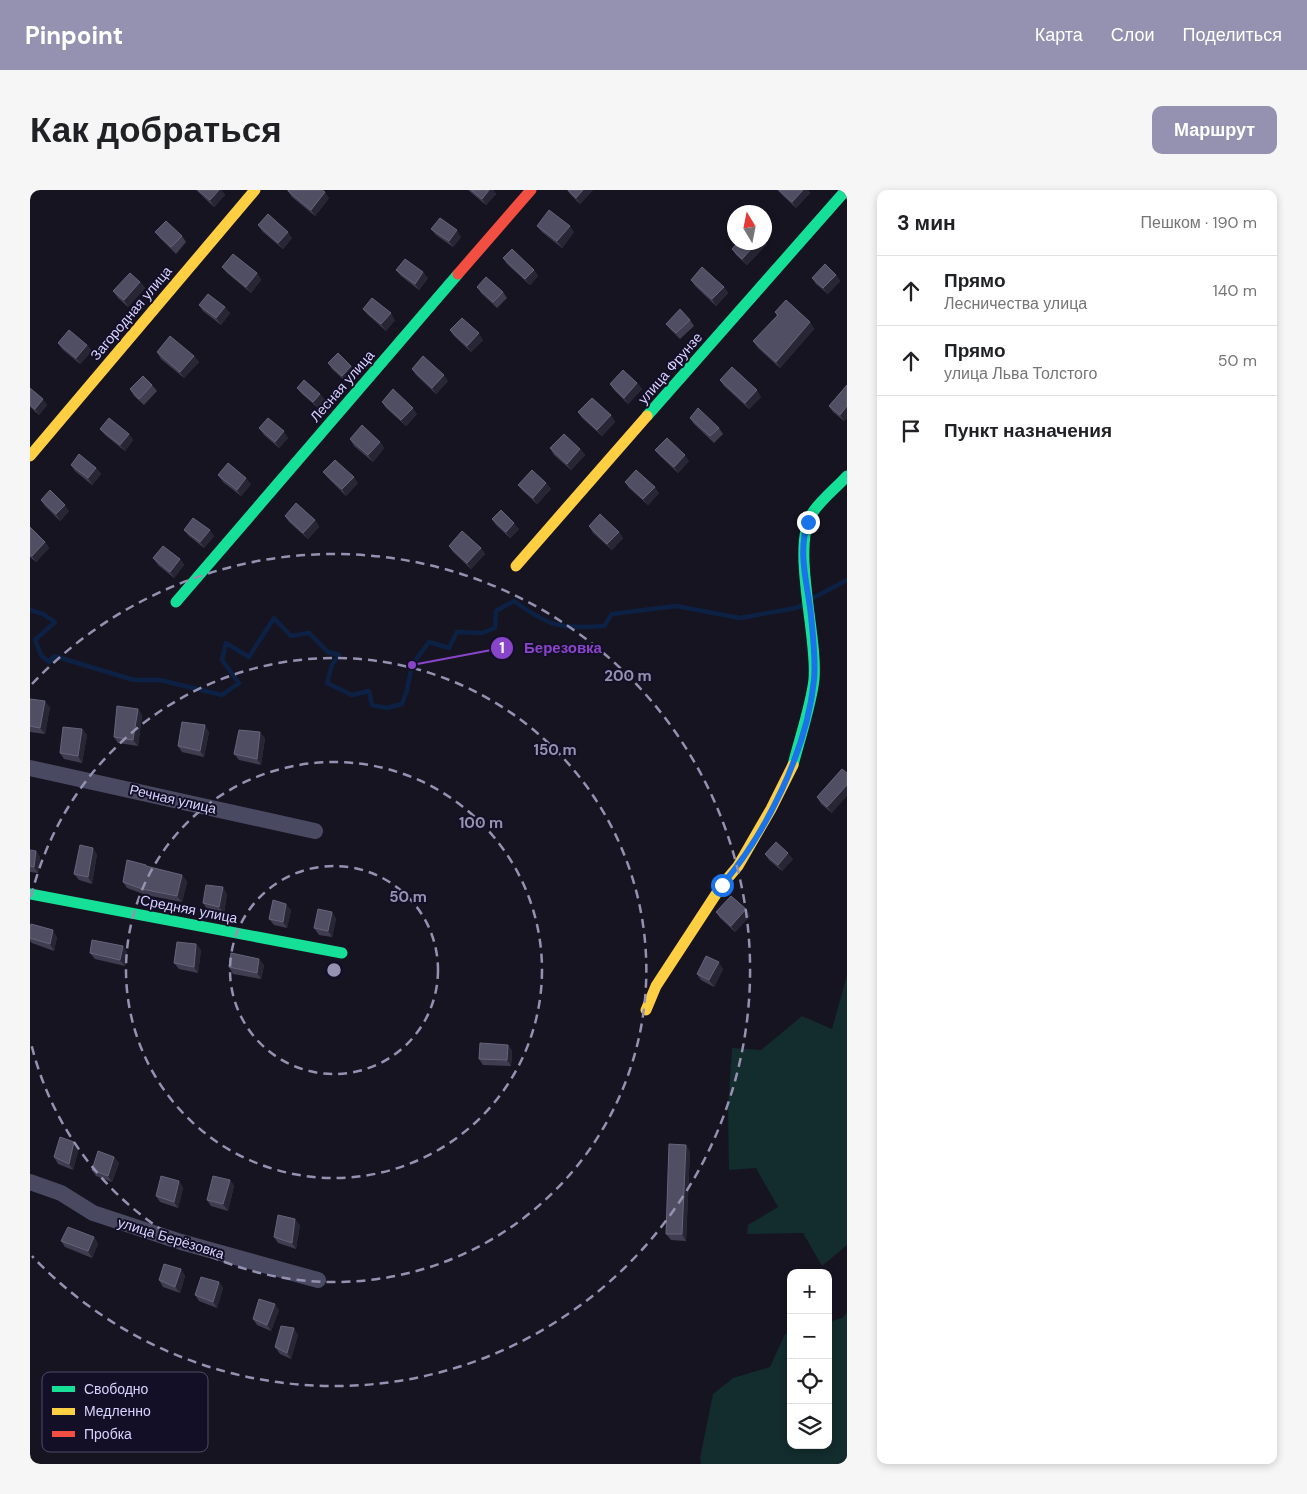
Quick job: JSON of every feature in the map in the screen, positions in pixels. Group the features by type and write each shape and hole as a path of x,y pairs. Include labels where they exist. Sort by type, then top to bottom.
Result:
{"street":[{"name":"Загородная улица","path":"30,456 255,190"},
{"name":"Лесная улица","path":"176,602 531,190"},
{"name":"улица Фрунзе","path":"516,566 846,190"},
{"path":"646,1010 656,986 722,885 738,866 771,809 793,764 814,679 811,616 803,567 804,532 812,513 847,476"},
{"name":"Речная улица","path":"30,768 315,831"},
{"name":"Средняя улица","path":"30,894 342,954"},
{"name":"улица Берёзовка","path":"30,1182 61,1192 93,1213 181,1242 318,1280"}],"green space":[{"path":"847,975 847,1245 822,1266 803,1233 747,1234 748,1225 778,1207 756,1168 729,1170 728,1109 732,1048 761,1050 802,1016 832,1029"},
{"path":"847,1313 847,1464 701,1464 700,1458 713,1394 733,1378 770,1367 785,1334 787,1334 787,1449 832,1449 832,1321 842,1318"}],"building":[{"path":"198,190 219,190 210,200"},
{"path":"288,190 322,190 325,192 311,210"},
{"path":"471,190 489,190 482,199"},
{"path":"568,190 583,190 576,198"},
{"path":"779,190 803,190 792,202"},
{"path":"549,210 570,226 557,241 537,226"},
{"path":"268,214 288,232 278,243 258,225"},
{"path":"440,218 457,230 449,241 431,229"},
{"path":"166,221 182,236 171,247 155,232"},
{"path":"512,249 534,270 525,279 503,258"},
{"path":"733,250 750,250 742,259"},
{"path":"233,254 257,273 246,287 222,267"},
{"path":"405,259 423,272 415,284 396,270"},
{"path":"825,264 836,275 823,288 812,278"},
{"path":"702,267 724,287 712,299 691,280"},
{"path":"130,273 140,282 124,300 113,291"},
{"path":"486,277 503,292 493,302 477,287"},
{"path":"208,294 225,307 216,318 199,305"},
{"path":"372,298 391,313 381,324 363,309"},
{"path":"786,300 810,322 776,362 753,341 778,315 775,312"},
{"path":"680,309 690,320 676,333 666,324"},
{"path":"462,318 479,333 467,346 450,330"},
{"path":"69,330 87,345 76,358 58,343"},
{"path":"170,336 194,356 180,372 157,352"},
{"path":"338,353 351,366 342,376 328,363"},
{"path":"423,356 444,375 432,388 412,369"},
{"path":"732,367 757,390 745,403 720,380"},
{"path":"623,370 637,383 624,398 610,384"},
{"path":"143,376 152,385 139,399 130,389"},
{"path":"304,380 320,394 313,402 297,388"},
{"path":"847,385 847,406 840,415 829,406"},
{"path":"30,388 43,399 35,409 30,405"},
{"path":"393,389 413,408 401,420 382,402"},
{"path":"592,398 611,415 597,430 578,412"},
{"path":"698,408 719,428 710,436 690,418"},
{"path":"109,418 129,434 120,445 100,429"},
{"path":"268,418 284,431 275,442 259,428"},
{"path":"362,425 380,442 368,455 350,439"},
{"path":"564,434 580,449 567,464 550,448"},
{"path":"667,438 685,455 674,467 655,450"},
{"path":"79,454 96,468 88,478 71,465"},
{"path":"335,460 354,477 342,489 323,472"},
{"path":"228,463 246,478 237,490 218,475"},
{"path":"532,470 546,483 533,498 518,485"},
{"path":"636,470 655,487 643,499 625,482"},
{"path":"50,490 65,505 56,514 41,500"},
{"path":"296,503 315,520 303,533 285,516"},
{"path":"501,510 514,523 506,532 492,519"},
{"path":"600,514 619,532 607,544 589,526"},
{"path":"193,518 210,530 200,542 184,530"},
{"path":"30,527 45,542 32,556 30,555"},
{"path":"462,531 481,548 467,563 449,546"},
{"path":"163,546 180,559 170,572 153,558"},
{"path":"30,699 45,701 40,728 30,726"},
{"path":"117,706 138,709 133,740 114,737"},
{"path":"182,722 205,725 200,751 178,746"},
{"path":"63,727 82,729 78,756 60,753"},
{"path":"239,730 260,732 257,759 234,754"},
{"path":"842,769 847,773 847,785 827,807 817,797"},
{"path":"776,842 788,853 778,865 765,854"},
{"path":"80,845 93,848 88,877 74,874"},
{"path":"30,850 36,851 34,867 30,866"},
{"path":"127,860 182,875 177,896 142,889 123,882"},
{"path":"206,885 223,887 219,907 203,903"},
{"path":"731,896 746,909 731,926 716,912"},
{"path":"273,900 286,904 283,922 269,919"},
{"path":"318,909 332,912 328,931 314,928"},
{"path":"31,924 53,930 50,944 30,938"},
{"path":"92,940 123,946 120,960 90,953"},
{"path":"177,942 196,944 194,967 174,963"},
{"path":"231,953 259,959 257,973 229,967"},
{"path":"706,956 719,962 709,980 697,974"},
{"path":"480,1043 508,1045 507,1060 479,1059"},
{"path":"60,1137 74,1142 69,1164 54,1157"},
{"path":"669,1144 686,1145 682,1234 666,1234"},
{"path":"98,1151 114,1157 108,1176 92,1170"},
{"path":"161,1176 179,1181 174,1202 156,1196"},
{"path":"213,1176 230,1180 223,1204 207,1200"},
{"path":"278,1215 295,1219 292,1243 274,1237"},
{"path":"68,1227 94,1237 88,1251 61,1241"},
{"path":"164,1264 181,1269 175,1287 159,1280"},
{"path":"201,1277 219,1282 213,1302 195,1295"},
{"path":"259,1299 275,1304 267,1325 253,1319"},
{"path":"281,1326 294,1328 287,1353 275,1347"}],"waterway":[{"path":"815,597 847,580"},
{"path":"30,610 43,614 55,622 35,640 41,655 49,662 54,656 134,680 160,680 222,695 239,683 222,660 226,643 249,657 274,618 291,636 309,633 328,652 339,655 332,665 327,683 352,695 369,691 372,705 387,708 402,704 412,665 429,642 449,648 457,632 482,633 495,628 496,611 514,601 547,621 576,627 604,626 612,614 676,606 740,618 796,608 802,605"}],"traffic: fast":[{"path":"647,416 846,190"},
{"path":"176,602 458,274"},
{"path":"793,765 808,710 814,679 814,661 804,568 804,546 807,527 813,512 847,476"},
{"path":"30,894 342,953"}],"traffic: slow":[{"path":"30,456 255,190"},
{"path":"516,566 647,416"},
{"path":"646,1010 656,986 722,885 738,866 771,809 793,765"}],"traffic: jam":[{"path":"458,274 531,190"}],"place":[{"name":"Березовка","path":"412,665"}],"route":[{"path":"722,885 738,866 771,809 793,764 806,720 814,679 811,616 803,567 804,532 808,522"}]}
